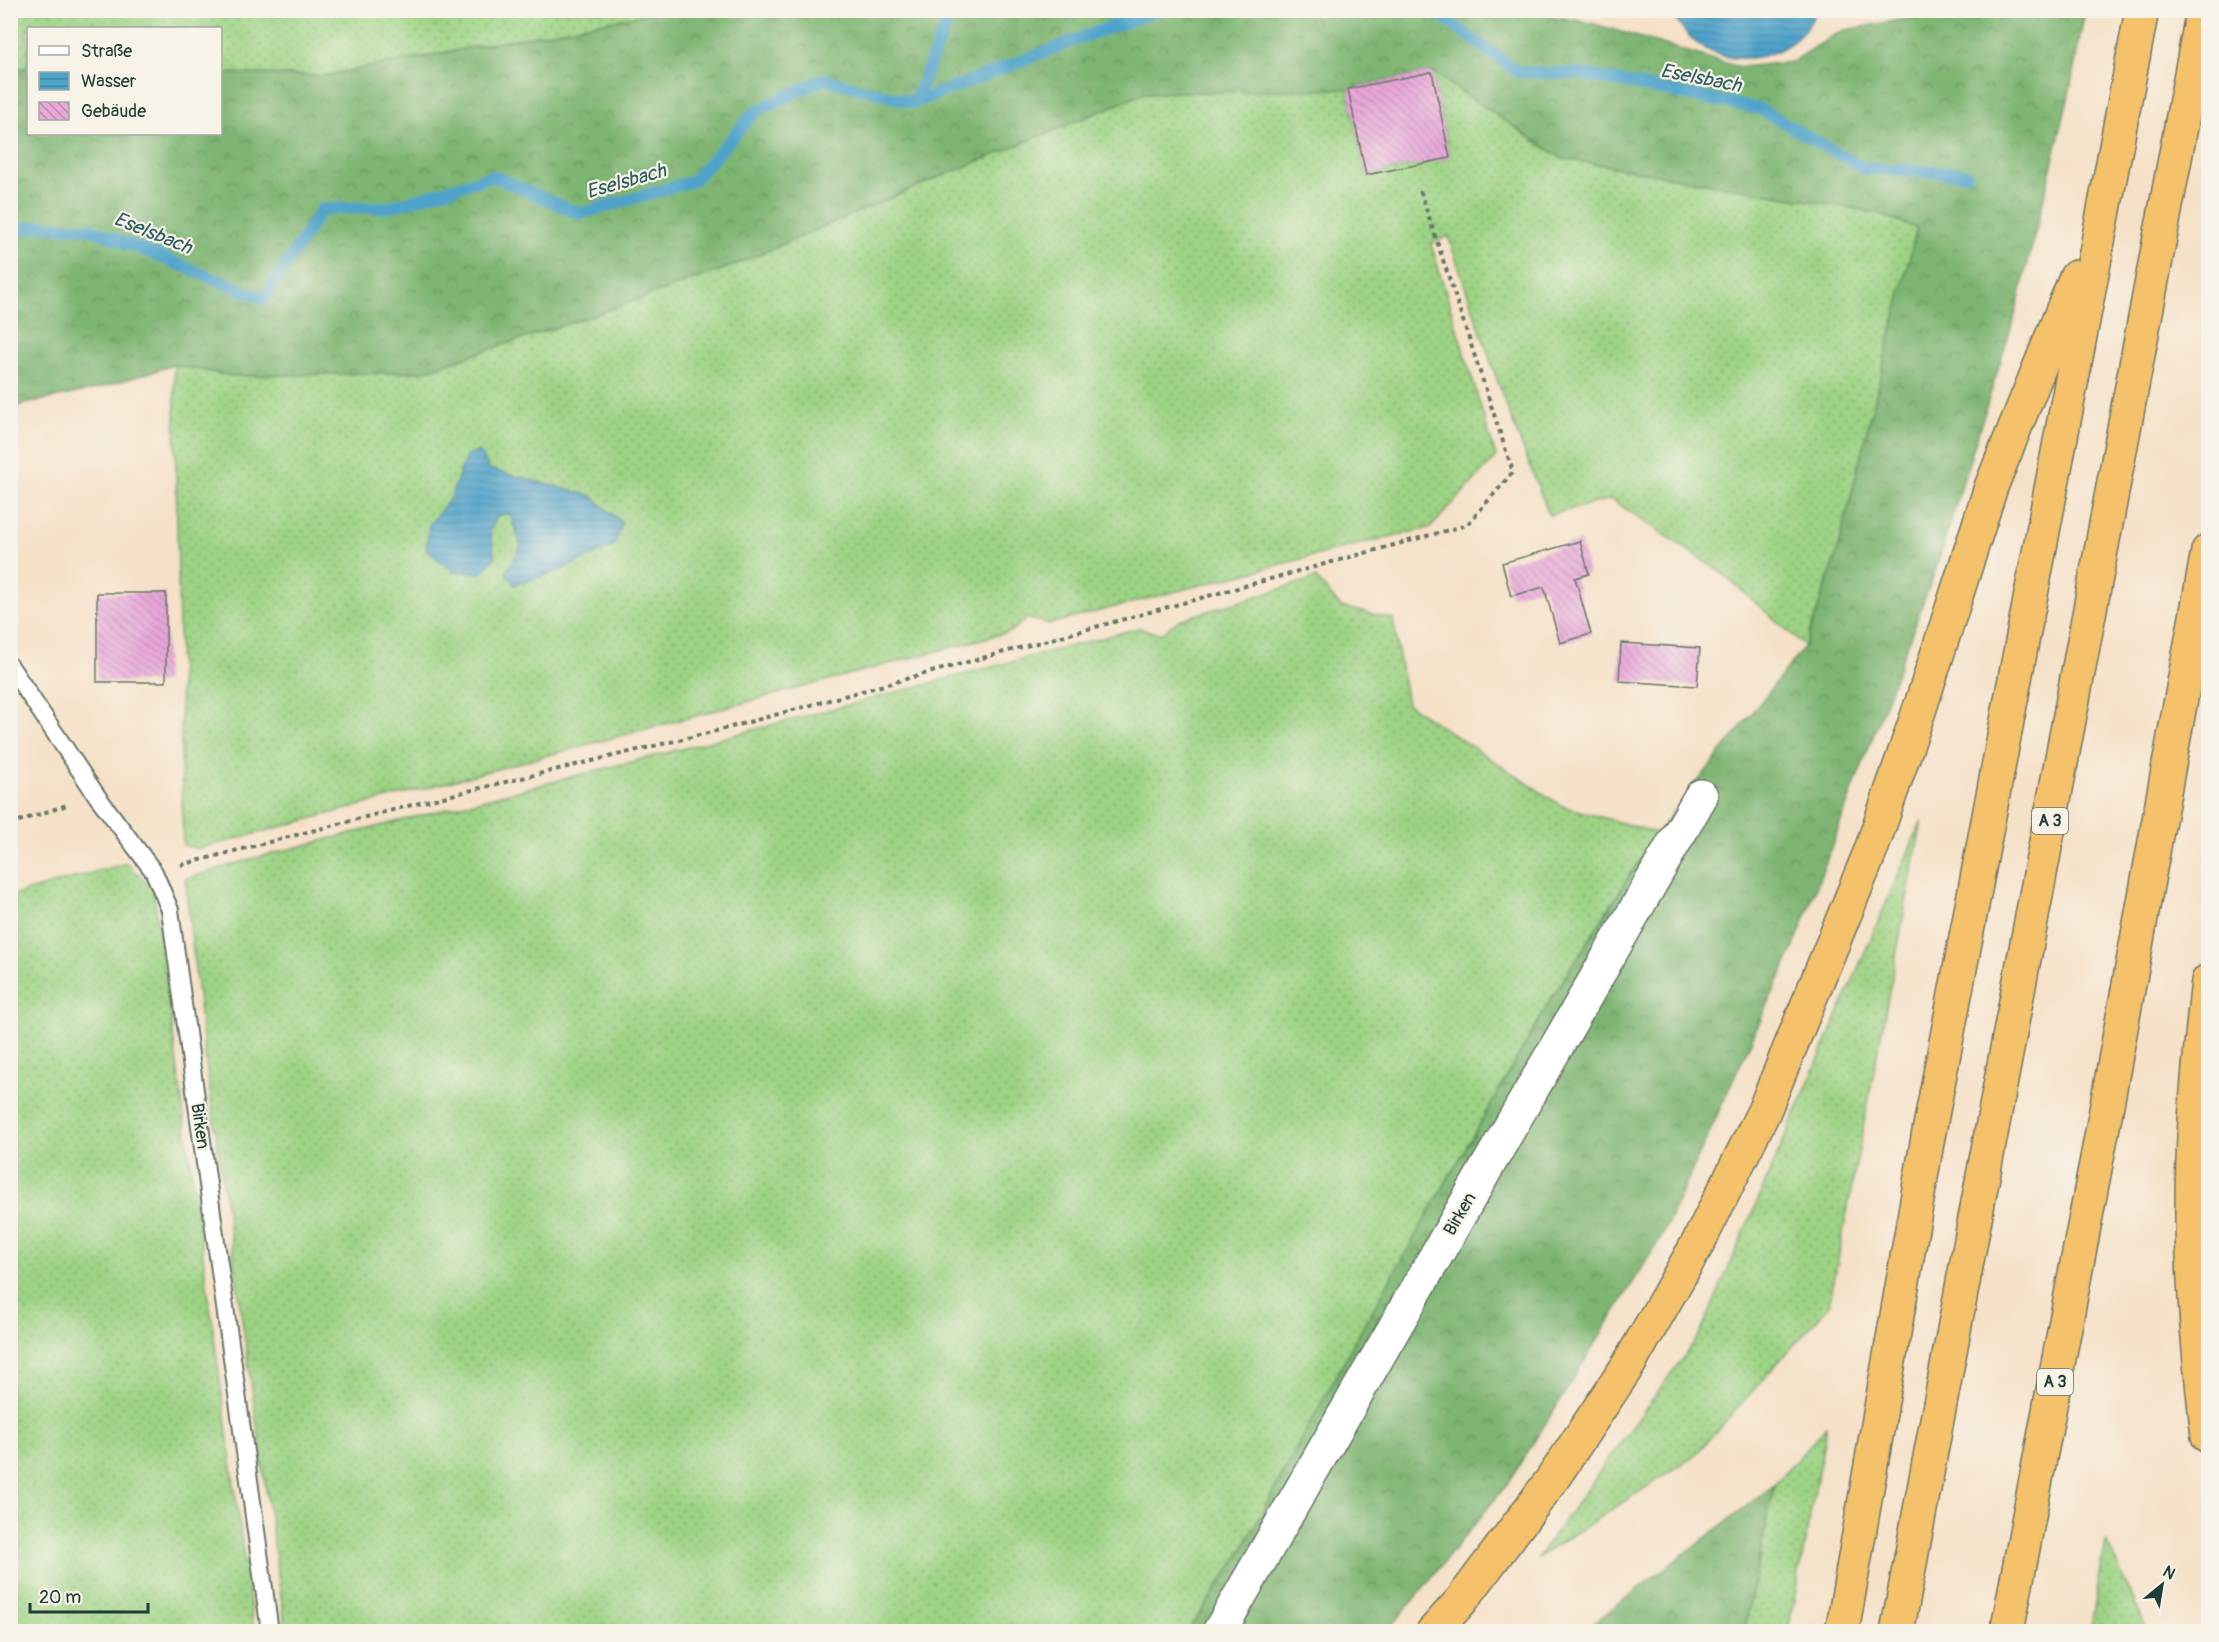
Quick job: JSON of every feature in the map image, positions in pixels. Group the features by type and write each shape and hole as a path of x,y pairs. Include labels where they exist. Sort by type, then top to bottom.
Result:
{"highway":[{"path":"1842,1632 1928,1137 2142,10"},
{"name":"A 3","path":"1898,1632 2202,10"},
{"path":"1433,1632 1461,1601 1551,1481 1629,1364 1698,1243 1764,1111 1871,850 1920,708 1991,488 2103,212"},
{"name":"A 3","path":"2007,1632 2100,1144 2208,551"},
{"path":"2208,981 2197,1071 2192,1209 2199,1356 2208,1436"}],"street":[{"name":"Birken","path":"1219,1632 1701,796"}],"lane":[{"name":"Birken","path":"10,666 97,796 154,872 170,910 270,1632"}],"path":[{"path":"154,872 427,801 720,730 1467,525 1513,472 1420,190"},
{"path":"10,824 97,796"}],"green space":[{"path":"11,11 662,11 323,76 222,73 222,27 27,27 27,68 11,68"},
{"path":"662,11 1525,11 1591,23 1739,67 1792,62 1841,31 1945,11 2085,11 2069,95 2015,315 1936,568 1794,947 1662,1236 1509,1482 1388,1631 1188,1631 1237,1559 1355,1341 1553,996 1657,833 1805,646 1836,557 1917,228 1874,212 1561,158 1432,72 1348,89 1145,93 937,178 732,266 594,315 420,372 233,376 174,365 96,389 11,407 11,68 27,68 27,135 222,135 222,73 323,76"},
{"path":"1432,72 1561,158 1874,212 1917,228 1836,557 1805,646 1722,573 1611,499 1549,515 1503,397 1448,236 1431,244 1496,457 1430,528 1375,540 1049,624 1027,618 1012,631 198,849 183,845 174,365 233,376 421,372 594,315 732,266 937,178 1145,93 1348,89 1366,175 1450,158"},
{"path":"1316,578 1341,607 1393,619 1407,704 1562,806 1657,833 1553,996 1355,1341 1237,1559 1188,1632 286,1631 204,1049 185,879 251,859 1139,628 1161,634 1179,620"},
{"path":"1922,820 1829,1306 1693,1457 1537,1558 1700,1334"},
{"path":"126,863 153,888 254,1631 11,1632 11,896"},
{"path":"1827,1426 1788,1631 1744,1632 1774,1485"},
{"path":"1774,1485 1744,1631 1583,1631"},
{"path":"2106,1541 2148,1631 2090,1631"}],"water":[{"path":"1671,11 1816,11 1808,26 1784,48 1753,58 1736,58 1720,55 1694,41 1677,22"},
{"path":"479,451 489,469 592,496 622,523 614,546 556,572 515,585 506,573 521,546 510,514 498,515 490,531 495,557 483,573 454,572 426,550 429,525 450,499 466,456"}],"building":[{"path":"1432,72 1450,158 1366,175 1348,89"},
{"path":"1580,541 1589,574 1575,578 1591,634 1560,643 1544,587 1511,596 1502,563"},
{"path":"97,593 166,593 166,682 97,682"},
{"path":"1621,643 1700,648 1697,686 1619,681"}],"waterway":[{"path":"914,103 952,10"},
{"name":"Eselsbach","path":"10,230 42,226 91,229 264,299 322,209 390,207 493,176 580,214 693,181 756,111 824,79 914,103 1088,35 1160,10"},
{"name":"Eselsbach","path":"1433,10 1518,72 1581,74 1760,109 1863,168 1967,174"}]}
